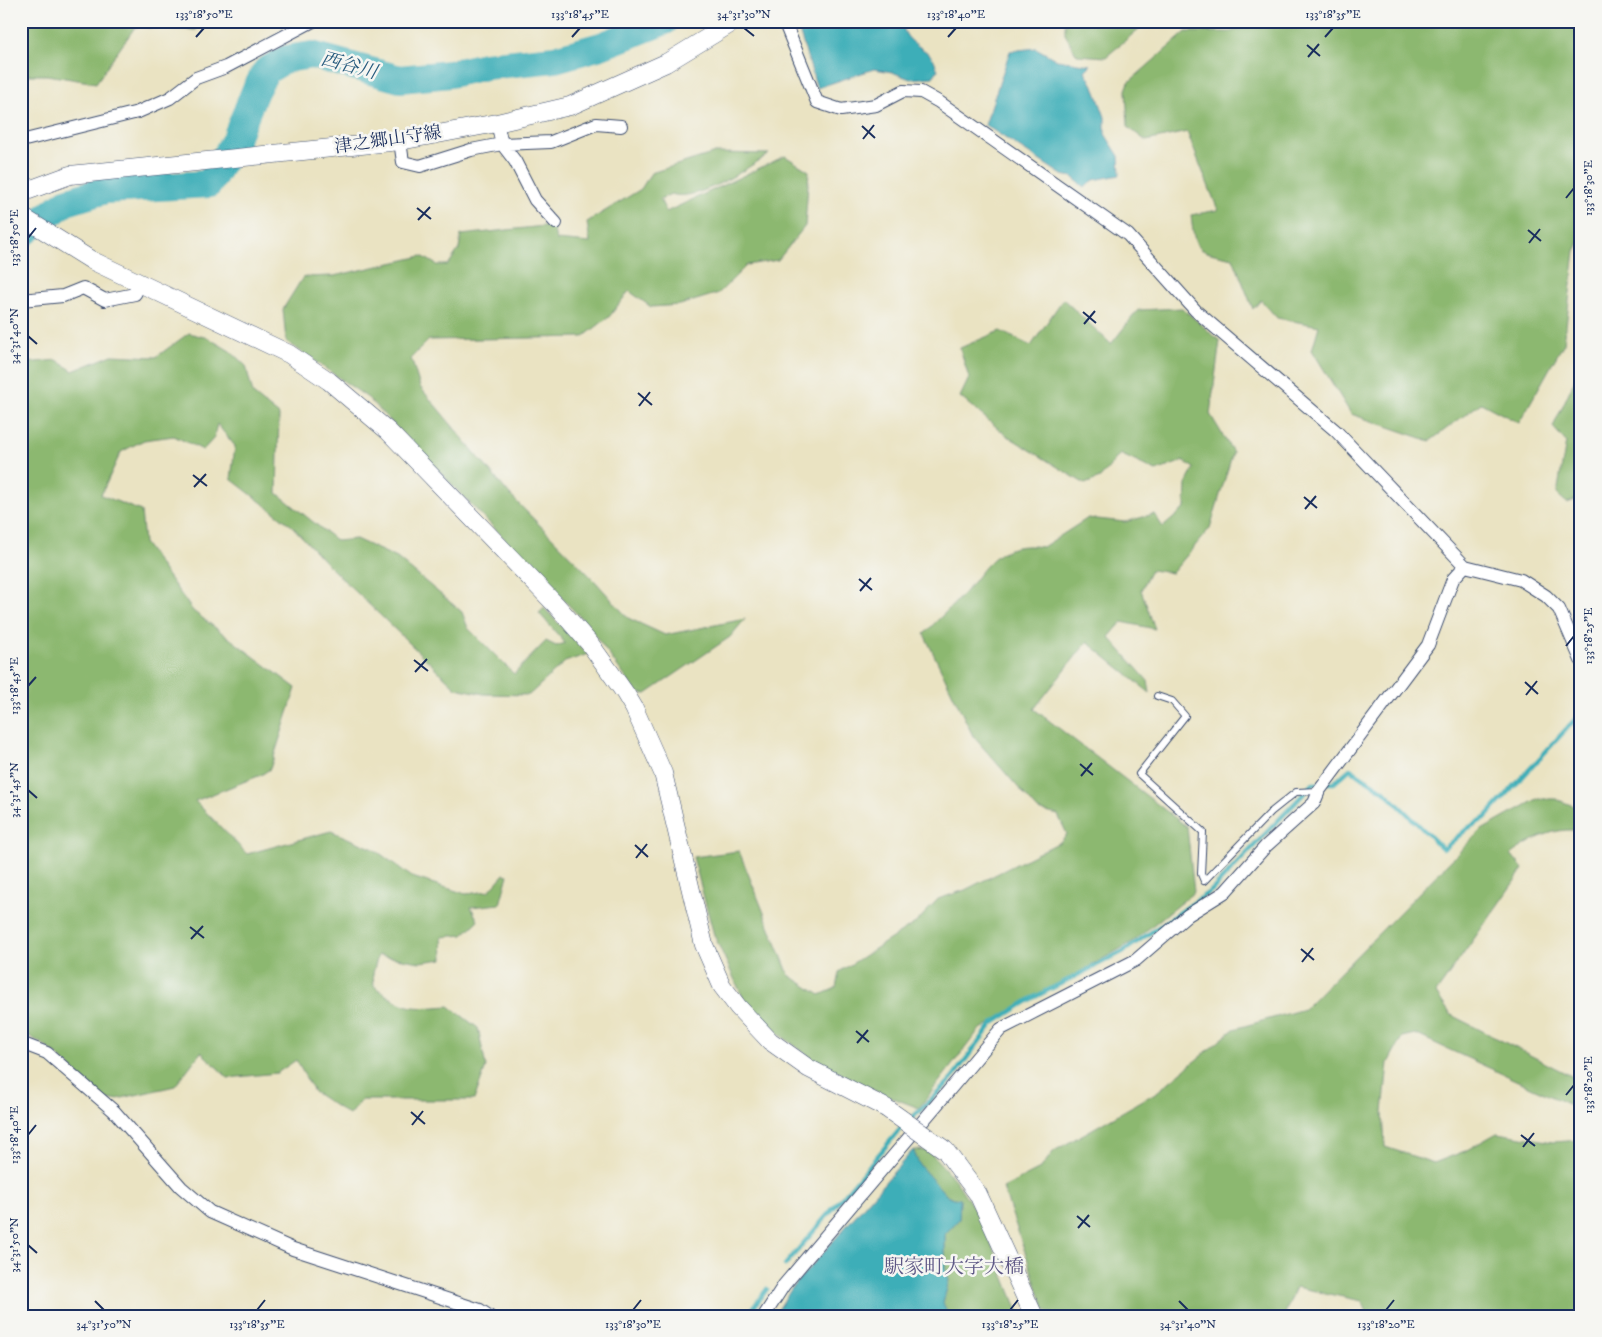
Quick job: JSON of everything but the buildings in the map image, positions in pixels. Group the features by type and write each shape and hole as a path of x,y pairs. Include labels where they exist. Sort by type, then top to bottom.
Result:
{"street":[{"path":"21,141 138,112 170,98 196,78 226,67 313,21"},
{"name":"津之郷山守線","path":"21,193 70,175 400,141 497,123 570,106 666,62 735,21"},
{"path":"784,21 817,102 841,110 876,105 903,91 922,92 1128,235 1196,312 1336,431 1465,566 1522,580 1546,596 1559,609 1581,660"},
{"path":"497,123 502,144 515,161 535,200 556,222"},
{"path":"400,141 403,162 420,166 471,150 502,144 551,142 596,124 621,126"},
{"path":"21,216 91,260 289,354 328,381 388,431 556,605 590,644 625,693 638,716 663,773 704,945 722,986 738,1007 770,1041 808,1068 886,1108 945,1150 978,1194 1034,1316"},
{"path":"21,300 63,296 83,288 105,300 135,294 141,283"},
{"path":"764,1316 784,1285 1000,1029 1136,960 1188,915 1225,892 1266,846 1314,803 1319,792 1428,645 1453,580 1465,566"},
{"path":"21,1043 47,1053 114,1111 181,1187 210,1212 293,1249 480,1310 489,1316"}],"lane":[{"path":"1157,696 1172,700 1185,716 1139,774 1203,832 1201,874 1204,881 1271,812 1296,792 1319,792"}],"green space":[{"path":"21,21 203,21 196,30 135,27 96,83 47,75 21,75"},
{"path":"1065,21 1148,21 1106,57 1077,55 1065,34"},
{"path":"1272,21 1581,21 1581,239 1575,251 1564,343 1519,423 1481,403 1430,441 1351,414 1312,350 1319,326 1277,318 1261,300 1253,309 1233,258 1205,251 1197,244 1194,237 1191,215 1218,210 1187,132 1146,141 1128,127 1126,90 1129,82 1186,32 1229,32"},
{"path":"715,153 769,154 721,183 707,189 694,194 671,194 660,199 666,212 785,156 809,171 805,226 778,260 747,265 719,293 680,305 651,307 629,291 609,317 583,337 429,340 411,358 420,387 509,494 594,580 628,618 665,635 745,619 730,637 646,694 637,693 586,623 368,398 286,341 283,309 303,277 334,276 422,256 437,265 448,265 459,249 461,235 553,225 556,240 590,243 587,222 641,189 651,173"},
{"path":"1063,299 1111,344 1138,310 1182,308 1220,341 1210,414 1233,452 1210,528 1172,573 1151,570 1141,590 1155,629 1122,622 1109,637 1148,681 1150,693 1087,642 1034,709 1187,827 1194,892 1132,942 979,1030 919,1108 875,1091 814,1060 779,1034 744,1000 714,935 693,857 739,851 789,975 820,995 836,988 839,972 917,922 938,899 965,890 1060,842 1067,834 1058,815 1038,810 973,736 924,634 960,598 989,563 1006,551 1016,547 1043,547 1088,518 1125,522 1154,514 1163,527 1185,508 1186,484 1194,468 1183,461 1156,471 1120,454 1100,478 1085,484 1006,435 960,397 969,378 960,348 1000,331 1031,346"},
{"path":"189,333 208,338 230,351 246,366 253,394 279,415 277,493 337,541 356,539 397,558 462,612 468,628 514,674 546,641 556,646 565,643 539,613 544,608 588,654 565,662 529,695 484,694 456,688 329,566 292,526 231,479 235,446 217,424 214,438 203,450 174,436 144,440 121,452 101,495 141,511 144,543 193,611 296,688 270,769 261,775 195,801 247,854 331,831 374,849 412,877 466,894 489,891 504,874 508,875 500,904 471,907 478,921 463,935 442,937 443,959 420,962 378,955 373,973 374,986 393,1000 408,1006 425,1008 449,1006 478,1028 486,1067 474,1100 361,1100 349,1115 314,1092 296,1060 277,1073 228,1078 201,1052 175,1086 113,1100 103,1099 53,1052 31,1037 21,1033 21,667 24,663 25,645 21,644 21,368 25,363 57,360 73,371 112,355 156,357"},
{"path":"1581,366 1581,498 1567,503 1557,494 1566,442 1553,427"},
{"path":"1537,799 1556,799 1581,809 1581,831 1553,832 1535,839 1511,854 1523,869 1436,993 1451,1015 1581,1081 1581,1110 1415,1034 1402,1037 1388,1063 1383,1112 1385,1147 1434,1163 1465,1151 1497,1133 1553,1142 1581,1140 1581,1316 1369,1316 1362,1301 1296,1287 1284,1316 1057,1316 1045,1310 1003,1188 1040,1169 1054,1151 1157,1092 1234,1029 1304,1009 1480,831"},
{"path":"913,1150 929,1151 956,1181 982,1221 1020,1316 949,1316 943,1303 949,1280 945,1269 945,1234 959,1219 960,1199 948,1197 920,1166"}],"water":[{"path":"796,21 903,21 909,39 933,58 938,70 933,77 910,79 892,72 874,69 817,88"},
{"path":"1036,48 1057,60 1091,65 1085,71 1095,89 1105,117 1105,134 1119,156 1120,175 1094,180 1084,187 1072,177 1062,175 985,125 1010,51"},
{"path":"913,1150 920,1166 948,1197 960,1199 959,1219 945,1234 945,1269 949,1280 943,1303 949,1316 774,1316 792,1288"}],"waterway":[{"name":"西谷川","path":"21,235 66,202 105,190 209,184 236,138 255,91 266,71 286,59 312,55 400,79 450,74 485,66 555,59 601,46 665,21"},
{"path":"1328,783 1334,783 1350,769 1384,791 1443,849 1468,828 1485,818 1581,713"},
{"path":"911,1119 949,1082 993,1023 1031,999 1124,951 1212,890 1313,784 1320,784"},
{"path":"785,1265 903,1126"},
{"path":"747,1316 767,1289"}],"district":[{"name":"駅家町大字大橋","path":"954,1267"}]}
